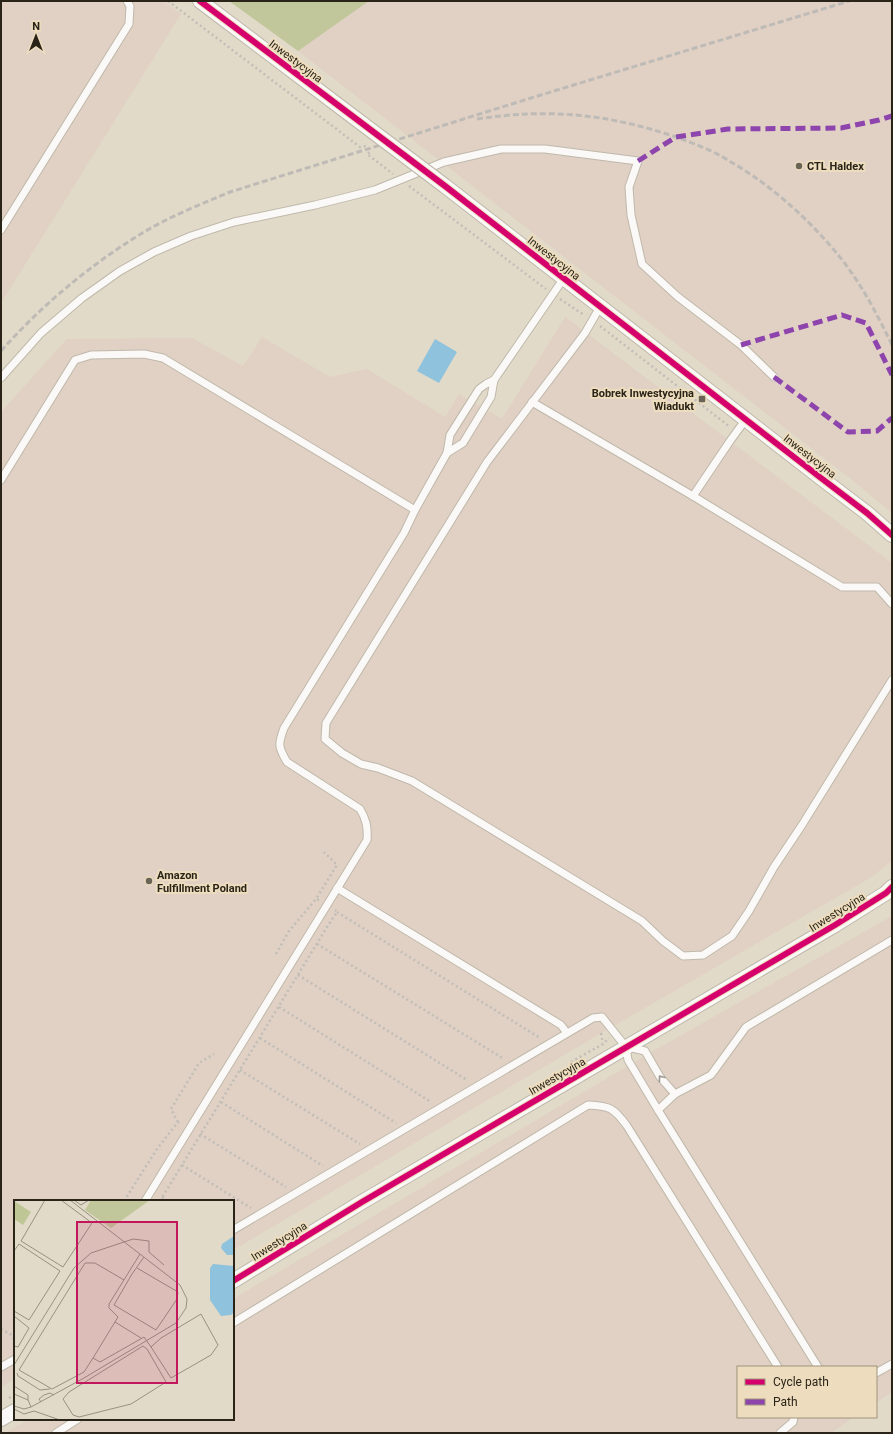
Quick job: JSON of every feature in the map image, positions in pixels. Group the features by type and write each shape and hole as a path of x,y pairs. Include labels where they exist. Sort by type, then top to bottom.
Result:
{"street":[{"name":"Inwestycyjna","path":"200,1 445,186 867,513 892,535"},
{"name":"Inwestycyjna","path":"234,1280 362,1202 835,925 886,893 892,887"},
{"path":"1,1419 14,1412"}],"lane":[{"path":"1,230 129,24 130,6 127,1"},
{"path":"1,378 41,333 82,298 120,271 154,252 190,236 234,222 315,205 375,190 444,162 501,149 545,149 638,161 629,187 630,215 642,264 678,297 741,345 774,377"},
{"path":"447,453 462,443 491,397 494,380 564,278"},
{"path":"600,307 593,321 487,462 326,723 325,739 342,753 361,764 378,768 412,780 642,921 663,941 683,956 703,955 732,936 892,680"},
{"path":"1,480 75,360 92,355 144,354 163,358 415,510"},
{"path":"146,1200 367,840 366,820 360,809 287,762 281,751 279,741 284,728 404,533 415,510 447,453 450,435 479,389 494,380"},
{"path":"532,402 693,496 842,587 878,587 892,604"},
{"path":"693,496 736,432 746,420"},
{"path":"337,888 561,1025 567,1033"},
{"path":"658,1110 675,1094 710,1075 746,1027 892,940"},
{"path":"234,1229 567,1033 593,1018 602,1016 626,1047 628,1060 817,1366"},
{"path":"626,1047 645,1051 660,1077 675,1094"},
{"path":"234,1322 588,1105 605,1106 618,1113 627,1126 777,1366"},
{"path":"1,1367 14,1360"},
{"path":"877,1372 892,1364"},
{"path":"780,1433 793,1422 794,1418"},
{"path":"56,1433 76,1420"}],"path":[{"path":"168,1 360,148 366,146 370,152 367,154 552,294 593,321 736,432"},
{"path":"276,954 289,931 316,899"},
{"path":"337,912 540,1038"},
{"path":"317,944 504,1059"},
{"path":"298,975 467,1080"},
{"path":"279,1006 431,1102"},
{"path":"601,1033 603,1044"},
{"path":"260,1038 396,1123"},
{"path":"214,1054 199,1063 171,1109 178,1122 286,1187"},
{"path":"240,1070 360,1144"},
{"path":"221,1102 323,1166"},
{"path":"125,1200 157,1148 178,1122"},
{"path":"182,1165 251,1208"},
{"path":"162,1197 166,1200"},
{"path":"1,1329 12,1336 14,1339"}],"shaded area":[{"path":"1,1 163,1 181,14 1,303"},
{"path":"369,1 892,1 892,513 851,479 298,51"},
{"path":"565,317 892,563 892,861 870,878 598,1035 234,1249 234,1200 14,1200 14,1379 1,1387 1,412 67,339 192,338 243,366 262,337 330,377 367,369 445,417 459,394 502,419"},
{"path":"892,916 892,1392 877,1402 877,1366 737,1366 737,1418 853,1418 831,1433 5,1433 27,1420 234,1420 234,1298 655,1050"}],"green space":[{"path":"229,1 369,1 298,51"}],"water":[{"path":"435,339 457,352 439,383 417,371"}],"railway":[{"path":"1,351 50,302 86,272 124,244 154,226 186,210 230,192 849,1"},
{"path":"477,119 529,114 578,115 602,118 651,129 676,137 718,154 747,172 792,206 831,247 843,261 864,291 892,345"}],"marked path":[{"path":"638,161 676,137 728,129 841,128 892,116"},
{"path":"741,345 842,315 866,323 892,375"},
{"path":"774,377 848,432 877,431 892,418"}],"cycle path":[{"path":"200,1 445,186 867,513 892,535"},
{"path":"234,1280 362,1202 835,925 886,893 892,887"}],"place":[{"name":"CTL Haldex","path":"799,166"},
{"name":"Bobrek Inwestycyjna Wiadukt","path":"702,399"},
{"name":"Amazon Fulfillment Poland","path":"149,881"}]}
